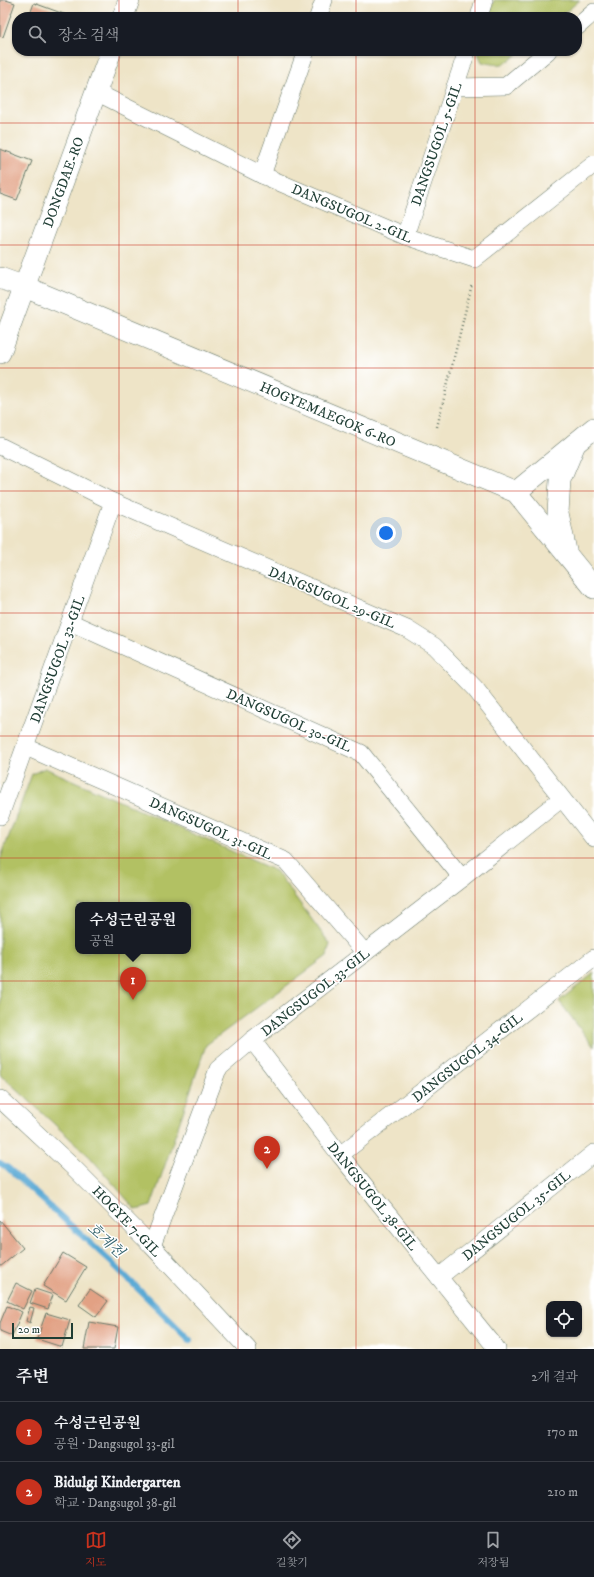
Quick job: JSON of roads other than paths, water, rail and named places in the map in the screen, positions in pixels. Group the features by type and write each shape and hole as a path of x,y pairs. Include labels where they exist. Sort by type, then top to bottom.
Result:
{"street":[{"path":"125,12 129,0"},
{"path":"320,12 324,0"},
{"path":"480,12 484,0"},
{"path":"582,23 594,12"},
{"name":"DONGDAE-RO","path":"0,352 109,56"},
{"path":"262,175 304,56"},
{"name":"DANGSUGOL 5-GIL","path":"404,236 465,56"},
{"path":"455,87 506,86 542,56"},
{"name":"DANGSUGOL 2-GIL","path":"96,92 262,175 404,236 474,259 594,164"},
{"path":"0,278 25,287"},
{"name":"HOGYEMAEGOK 6-RO","path":"25,287 516,492 594,588"},
{"path":"516,492 594,428"},
{"path":"567,555 558,512 560,480 575,444"},
{"name":"DANGSUGOL 29-GIL","path":"0,446 112,502 406,629 434,646 475,688 594,839"},
{"name":"DANGSUGOL 32-GIL","path":"0,816 26,747 112,502"},
{"name":"DANGSUGOL 30-GIL","path":"70,622 361,753 462,878"},
{"name":"DANGSUGOL 31-GIL","path":"26,747 286,861 365,952"},
{"name":"DANGSUGOL 33-GIL","path":"152,1246 218,1068 561,799"},
{"name":"DANGSUGOL 34-GIL","path":"340,1155 594,958"},
{"name":"DANGSUGOL 38-GIL","path":"252,1040 340,1155 497,1349"},
{"name":"HOGYE 7-GIL","path":"0,1099 75,1169 152,1246 248,1349"},
{"name":"DANGSUGOL 35-GIL","path":"438,1277 594,1153"}],"waterway":[{"name":"호계천","path":"0,1163 8,1168 113,1264 190,1340"}],"place":[{"name":"수성근린공원","path":"133,1000"},
{"name":"Bidulgi Kindergarten","path":"267,1169"}]}
